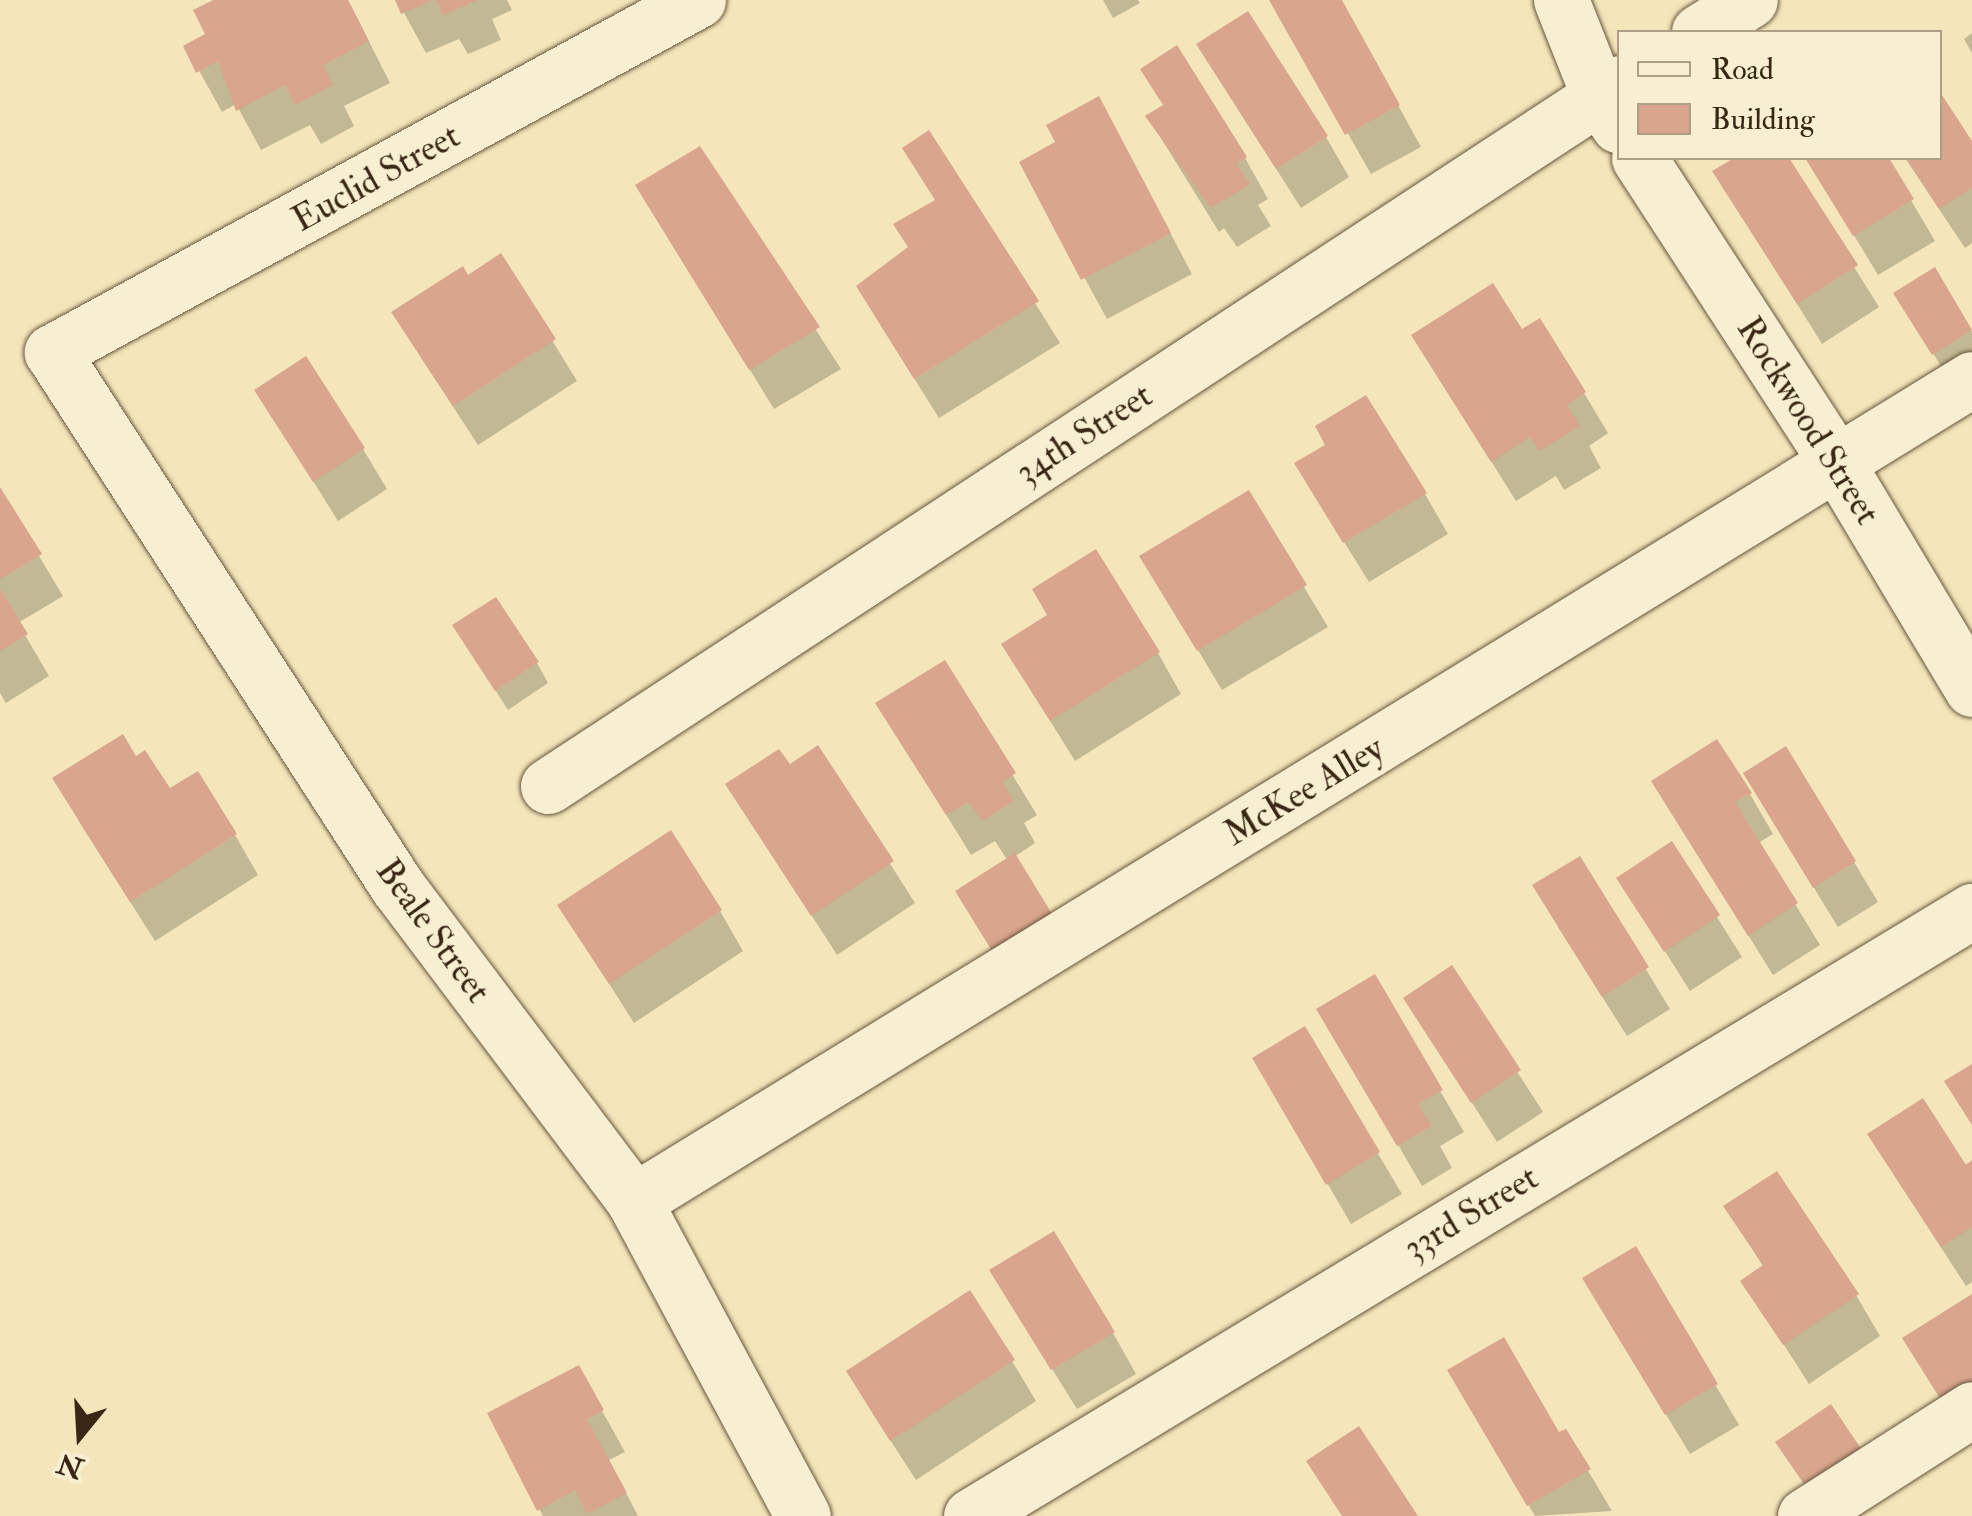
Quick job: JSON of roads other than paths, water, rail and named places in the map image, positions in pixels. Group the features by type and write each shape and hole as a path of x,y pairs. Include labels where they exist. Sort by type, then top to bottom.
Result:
{"street":[{"name":"Euclid Street","path":"52,352 698,0"},
{"path":"1561,0 1613,102"},
{"path":"1702,30 1750,0"},
{"name":"34th Street","path":"548,786 1613,102"},
{"name":"Rockwood Street","path":"1640,160 1838,464 1972,689"},
{"name":"Beale Street","path":"52,352 397,886 634,1201 803,1516"},
{"name":"McKee Alley","path":"634,1201 1972,380"},
{"name":"33rd Street","path":"971,1516 1972,911"},
{"path":"1805,1516 1972,1410"}]}
